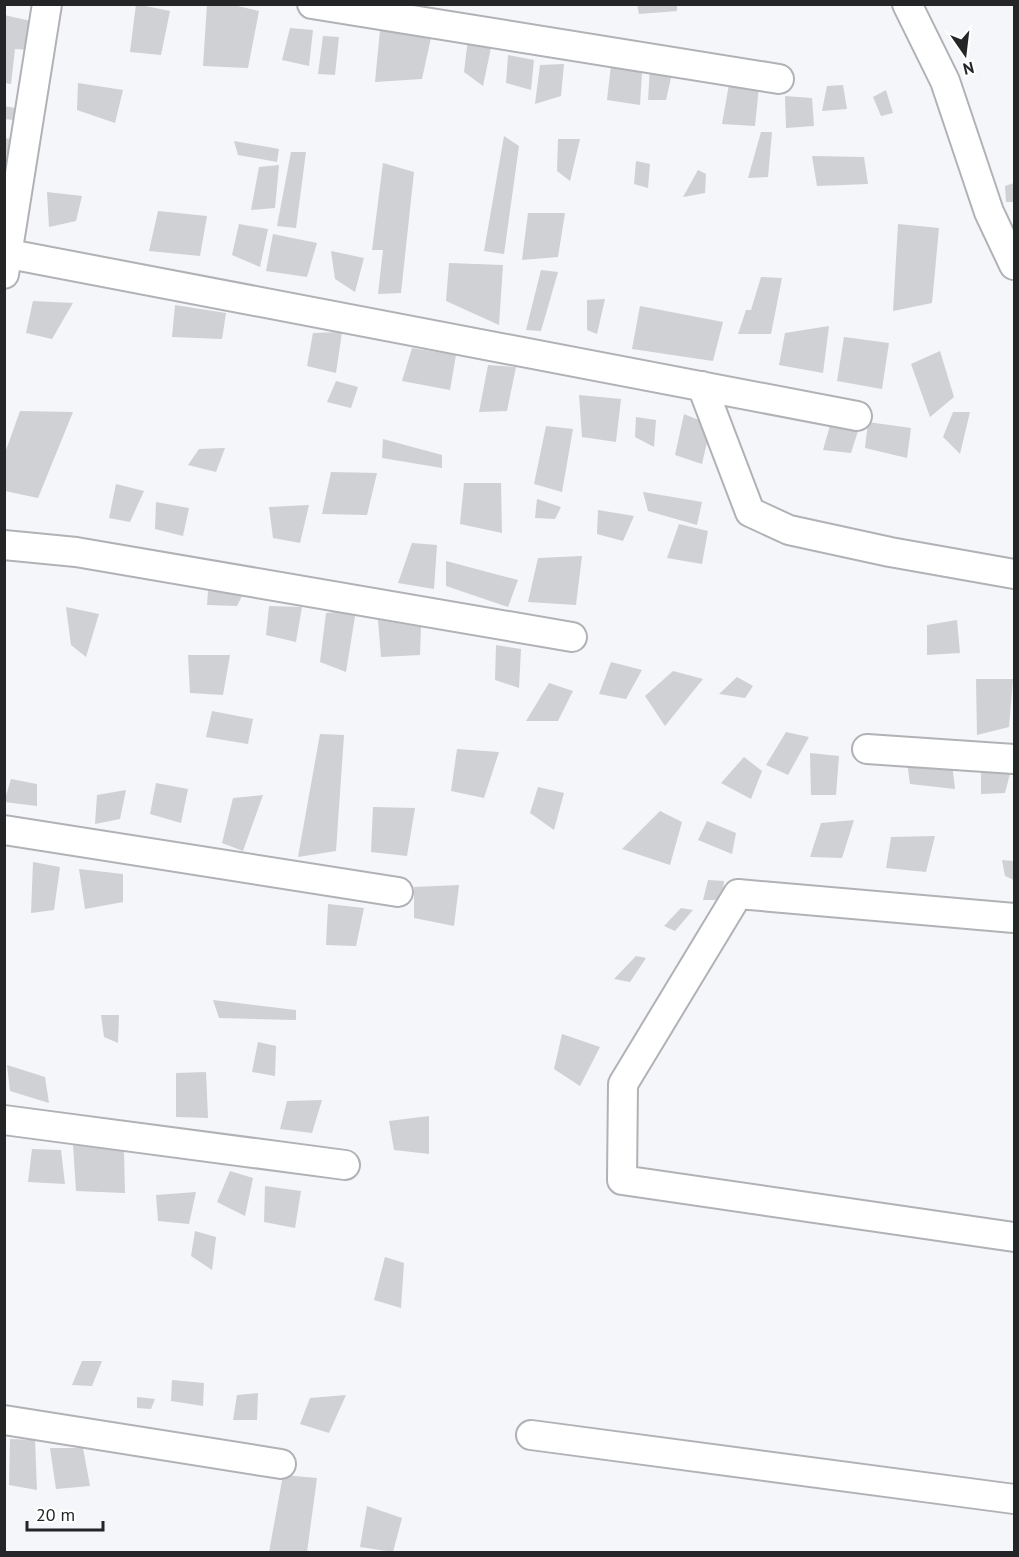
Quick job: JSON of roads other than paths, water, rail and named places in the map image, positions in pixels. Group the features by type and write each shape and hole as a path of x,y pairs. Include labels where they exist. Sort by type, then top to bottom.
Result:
{"street":[{"path":"47,4 6,260 857,416"},
{"path":"312,4 779,79"},
{"path":"907,4 945,81 989,212 1014,265"},
{"path":"702,386 750,512 789,530 890,552 1014,574"},
{"path":"4,545 76,552 572,637"},
{"path":"867,749 1014,759"},
{"path":"4,830 398,892"},
{"path":"1014,918 738,894 623,1084 622,1180 1014,1237"},
{"path":"4,1120 345,1165"},
{"path":"4,1420 281,1464"},
{"path":"531,1435 1014,1499"}]}
